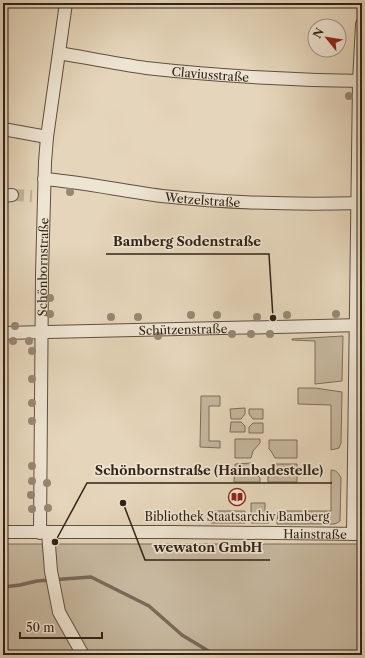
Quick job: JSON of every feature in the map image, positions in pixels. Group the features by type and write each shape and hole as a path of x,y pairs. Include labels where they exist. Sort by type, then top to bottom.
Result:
{"street":[{"name":"Schönbornstraße","path":"66,3 47,137 44,179 38,197 42,331 44,533 59,612 83,655"},
{"path":"358,534 362,24"},
{"name":"Claviusstraße","path":"59,53 145,68 184,72 297,79 361,81"},
{"path":"3,129 47,137"},
{"name":"Wetzelstraße","path":"44,179 161,196 203,200 360,203"},
{"name":"Schützenstraße","path":"3,333 359,325"},
{"name":"Hainstraße","path":"3,532 358,534"}],"shaded area":[{"path":"343,336 342,381 315,384 315,341 292,339"},
{"path":"298,388 315,388 342,392 341,443 339,448 331,450 331,405 298,404"},
{"path":"201,396 220,396 220,406 209,406 209,441 220,441 220,448 200,447"},
{"path":"245,408 245,414 241,419 231,419 230,409"},
{"path":"249,409 263,409 263,419 253,419 249,414"},
{"path":"231,422 241,422 245,426 245,432 230,432"},
{"path":"253,423 263,423 263,433 249,433 249,427"},
{"path":"235,439 260,439 260,443 253,451 251,458 235,458"},
{"path":"269,440 297,440 297,458 275,458 269,449"},
{"path":"251,463 253,470 260,478 260,482 234,482 235,464"},
{"path":"275,464 297,464 297,482 268,482 268,472 271,471"},
{"path":"331,470 337,472 341,478 340,521 334,524 277,524 278,511 331,511"},
{"path":"251,503 265,503 265,511 269,511 269,523 251,523"},
{"path":"211,511 245,511 245,523 211,523"},
{"path":"3,544 362,544 362,655 3,655"}],"waterway":[{"path":"3,587 37,581 91,577 149,606 182,635 215,655"}],"tunnel":[{"path":"12,195 32,196"}],"place":[{"name":"Bamberg Sodenstraße","path":"273,318"},
{"name":"Bibliothek Staatsarchiv Bamberg","path":"237,497"},
{"name":"wewaton GmbH","path":"123,503"},
{"name":"Schönbornstraße (Hainbadestelle)","path":"55,542"}]}
